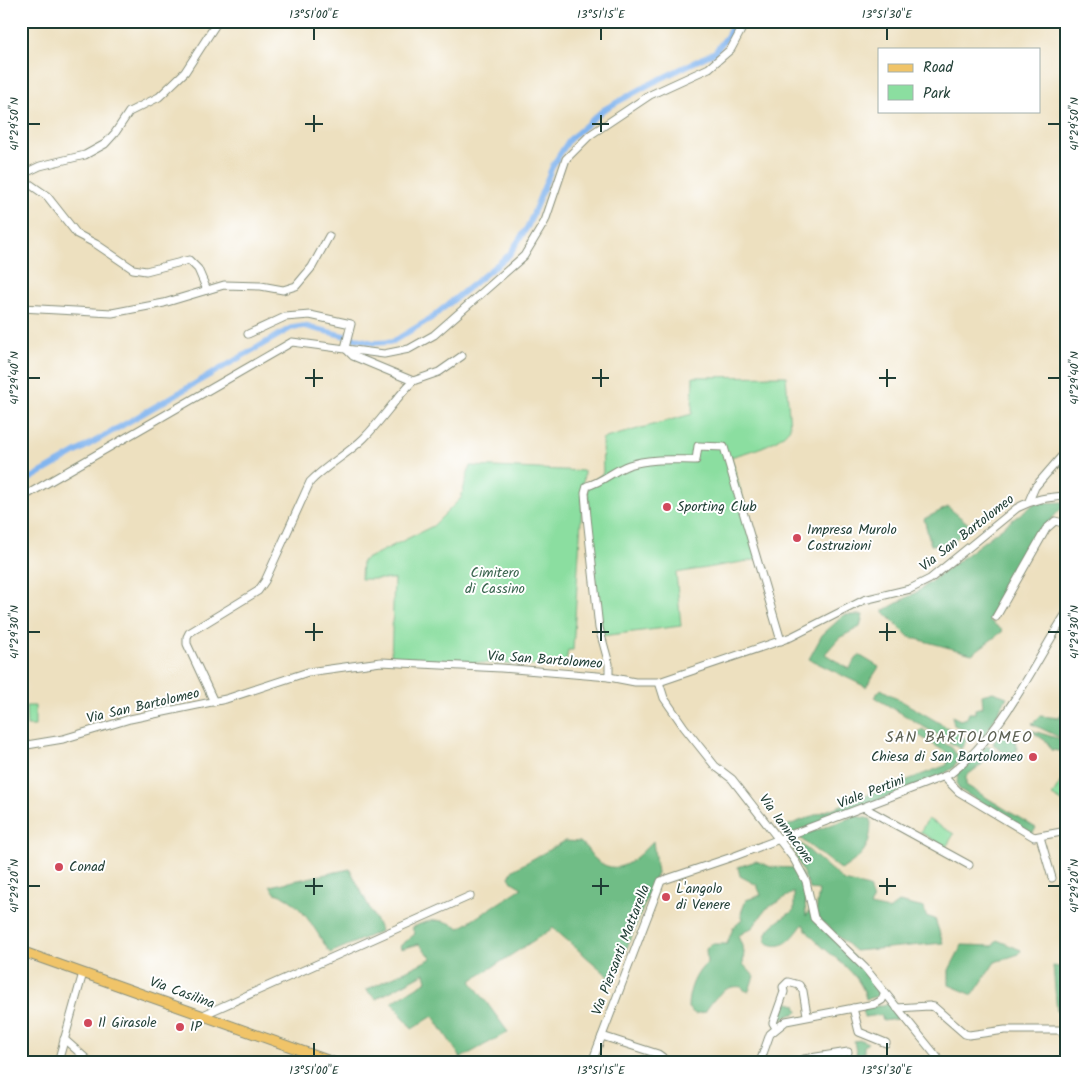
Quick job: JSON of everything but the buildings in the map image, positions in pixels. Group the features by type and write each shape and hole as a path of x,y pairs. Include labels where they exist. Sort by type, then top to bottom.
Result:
{"main road":[{"name":"Via Casilina","path":"21,951 333,1062"}],"street":[{"path":"207,290 194,263 188,260 146,271 133,269 96,244 77,234 47,196 21,177 40,166 85,156 105,144 129,112 159,97 185,72 218,21"},
{"path":"21,498 292,342 345,348 373,354 394,353 409,349 434,335 524,256 546,221 566,159 590,136 650,95 709,68 731,49 746,21"},
{"path":"21,308 112,313 164,303 228,285 283,290 296,286 312,267 329,236"},
{"path":"248,334 285,317 310,315 351,324 345,348"},
{"path":"345,348 353,356 413,381"},
{"path":"214,702 188,644 186,637 189,632 258,591 269,573 310,482 319,472 349,452 366,436 413,381 439,372 462,356"},
{"path":"609,678 609,664 599,628 587,517 585,493 587,486 599,483 627,466 641,462 696,460 698,446 724,447 781,641"},
{"path":"1029,502 1035,487 1067,450"},
{"path":"1029,502 1067,496"},
{"name":"Via San Bartolomeo","path":"21,746 63,739 130,719 214,702 308,672 381,662 501,668 635,682 659,682 781,641 864,600 910,589 930,579 1017,508 1029,502"},
{"path":"996,617 1046,529 1055,521 1067,524"},
{"name":"Viale Pertini","path":"780,839 944,777 973,754 994,730 1067,612"},
{"name":"Via Iannacone","path":"659,682 664,698 673,713 715,766 732,779 780,839 802,872 814,918 854,957 941,1062"},
{"path":"944,777 959,792 1034,837 1067,831"},
{"path":"865,808 969,865"},
{"path":"1040,837 1052,878"},
{"name":"Via Piersanti Mattarella","path":"592,1062 661,881 780,839"},
{"path":"203,1016 470,896"},
{"path":"58,1062 83,973"},
{"path":"776,1028 773,1022 784,992 783,987 788,982 799,985 803,991 807,1015"},
{"path":"760,1062 767,1038 776,1028 791,1019 880,1002 884,995"},
{"path":"897,1008 934,1007 965,1034 969,1035 1005,1030 1064,1030 1067,1041"},
{"path":"854,1008 859,1032 886,1043"},
{"path":"602,1036 658,1054 669,1062"},
{"path":"64,1039 90,1062"},
{"path":"802,1062 804,1059 848,1052"}],"green space":[{"name":"Sporting Club","path":"786,376 790,428 771,443 731,457 760,559 676,573 681,626 601,636 587,486 603,473 602,439 692,414 693,377"},
{"name":"Cimitero di Cassino","path":"470,466 584,471 573,650 568,650 565,667 391,658 394,579 361,579 362,561 433,526 461,498"},
{"path":"1067,502 1038,534 989,620 1003,631 972,654 909,637 883,611 917,592 1035,503"},
{"path":"948,507 971,526 953,540 931,545 924,519"},
{"path":"844,615 863,615 860,627 839,638 825,654 849,669 859,655 879,667 866,687 809,659 822,635"},
{"path":"881,689 967,739 961,749 874,697"},
{"path":"993,692 1007,697 982,740 954,725 952,716 960,720 967,718 969,713 975,713 975,709 983,707 982,695"},
{"path":"1067,703 1067,729 1059,737 1032,724 1040,716 1059,718"},
{"path":"26,706 35,706 35,726 27,726"},
{"path":"922,729 952,748 959,758 953,768 939,777 785,836 781,828 947,765 949,754 918,735"},
{"path":"1030,730 1067,741 1066,752 1051,750 1047,742"},
{"path":"1000,731 1014,736 1017,749 1013,757 1009,757 993,744"},
{"path":"987,745 994,749 981,765 966,776 966,785 1036,828 1032,834 959,789 957,785 958,772 973,761"},
{"path":"1067,771 1067,805 1052,796"},
{"path":"855,816 871,819 870,837 861,855 841,870 801,839 801,836"},
{"path":"928,819 954,834 946,847 920,832"},
{"path":"565,841 580,842 602,864 618,867 633,860 653,841 657,873 614,981 553,928 471,981 508,1032 461,1058 433,1016 412,1029 392,1002 427,981 425,973 376,999 366,990 432,958 419,944 401,949 400,946 415,934 412,928 425,922 436,920 447,922 460,928 522,888 512,882 509,877 513,870"},
{"path":"800,843 844,881 869,887 873,901 870,906 889,910 899,902 924,908 926,916 935,919 943,943 855,951 820,920 816,912 819,890 810,889 792,847"},
{"path":"756,861 771,867 799,870 804,884 806,916 809,911 816,922 851,954 879,990 878,996 866,999 855,977 808,933 803,924 788,942 778,946 766,942 766,936 771,927 794,910 794,892 766,909 753,927 738,936 744,951 743,964 754,976 749,991 745,991 742,987 725,990 705,1012 695,1014 688,1008 689,995 693,983 707,963 706,949 711,944 727,944 733,928 743,919 741,913 746,900 761,895 757,885 740,876 738,867"},
{"path":"350,869 381,931 330,953 307,917 292,901 275,893 270,886"},
{"path":"997,940 1021,950 1019,954 995,962 973,995 949,985 949,970 962,945 993,946"},
{"path":"1053,966 1067,968 1067,1017 1057,1012"},
{"path":"782,1001 796,1005 798,1012 779,1020 776,1018"},
{"path":"891,1004 897,1019 883,1021 881,1015 864,1017 863,1009"},
{"path":"861,1040 868,1043 864,1046 864,1058 880,1059 879,1062 858,1062 854,1041"}],"waterway":[{"path":"21,484 291,328 304,326 374,343 392,342 430,319 509,255 528,226 553,165 569,140 603,110 715,52 728,35 734,21"}],"place":[{"name":"Sporting Club","path":"667,507"},
{"name":"Impresa Murolo Costruzioni","path":"797,538"},
{"name":"Chiesa di San Bartolomeo","path":"1033,757"},
{"name":"Conad","path":"59,867"},
{"name":"L'angolo di Venere","path":"666,897"},
{"name":"Il Girasole","path":"88,1023"},
{"name":"IP","path":"180,1027"}],"district":[{"name":"SAN BARTOLOMEO","path":"959,737"}]}
